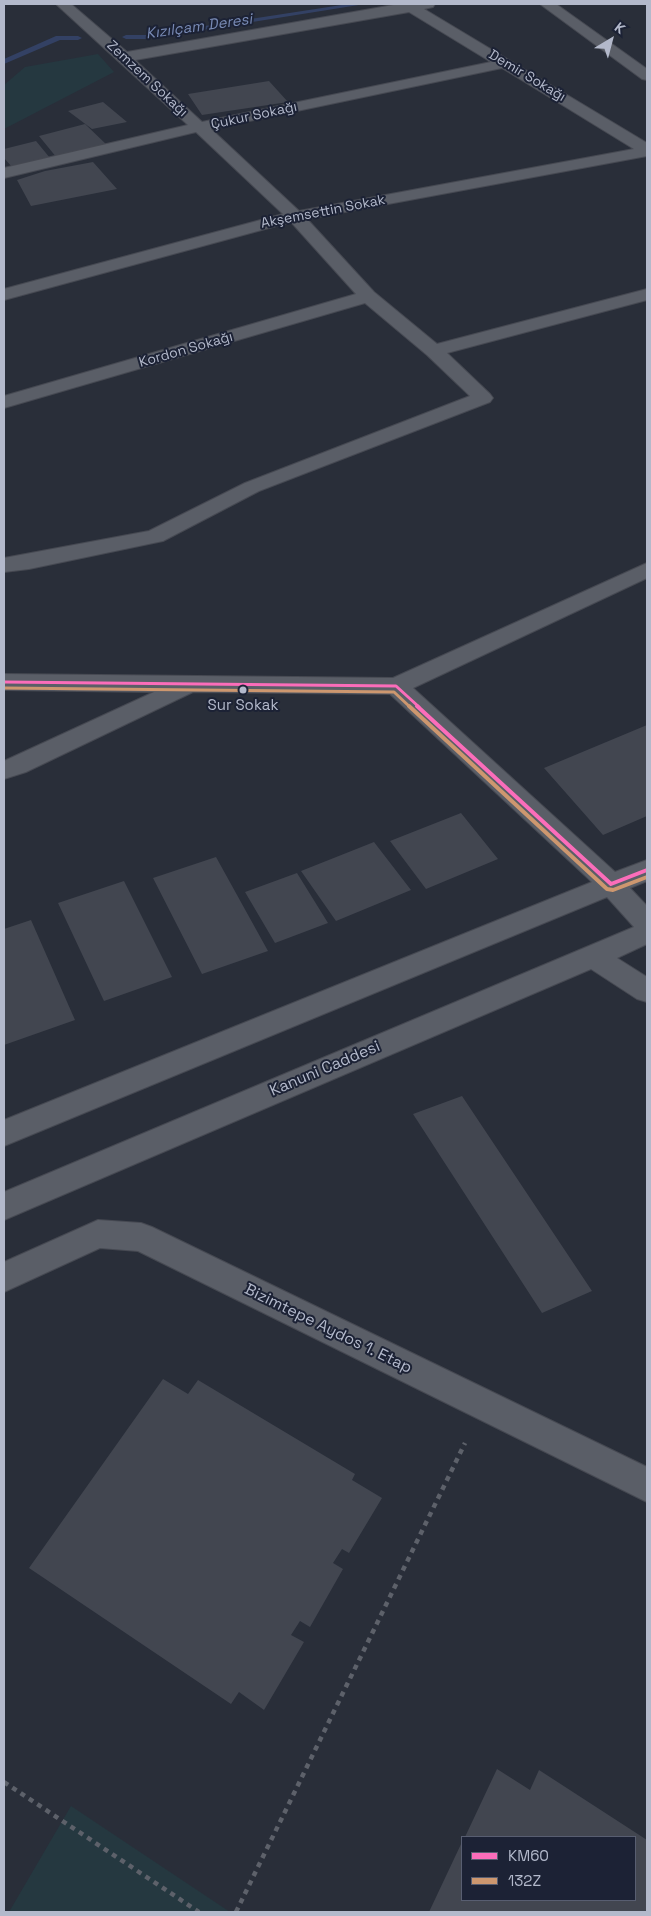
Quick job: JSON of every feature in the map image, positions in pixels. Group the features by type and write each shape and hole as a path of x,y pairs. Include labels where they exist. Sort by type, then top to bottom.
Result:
{"street":[{"name":"Zemzem Sokağı","path":"4,565 29,562 155,536 252,487 483,398 434,351 368,296 295,216 124,57 63,4"},
{"path":"124,57 409,5 428,4"},
{"path":"547,4 647,76"},
{"name":"Demir Sokağı","path":"409,5 647,150"},
{"name":"Çukur Sokağı","path":"4,173 199,127 506,63"},
{"name":"Akşemsettin Sokak","path":"4,295 295,216 647,150"},
{"path":"434,351 647,294"},
{"name":"Kordon Sokağı","path":"4,402 368,296"},
{"path":"4,682 396,686 647,570"},
{"path":"4,770 17,766 190,684"},
{"path":"396,686 610,884 647,922"},
{"path":"4,1133 647,870"},
{"name":"Kanuni Caddesi","path":"4,1206 591,955 647,933"},
{"path":"591,955 647,991"},
{"name":"Bizimtepe Aydos 1. Etap","path":"4,1277 98,1234 141,1237 647,1485"}],"path":[{"path":"236,1912 484,1405"},
{"path":"4,1782 199,1912"}],"shaded area":[{"path":"98,54 114,72 4,129 4,85 25,67"},
{"path":"71,1806 230,1912 9,1912"}],"building":[{"path":"269,81 288,102 202,115 188,94"},
{"path":"103,102 127,122 92,129 68,111"},
{"path":"85,124 107,145 57,158 39,136"},
{"path":"36,141 50,158 12,167 4,158 4,149"},
{"path":"93,162 117,189 31,206 17,180 45,171"},
{"path":"647,725 647,816 603,835 544,768"},
{"path":"461,813 498,859 426,889 390,841"},
{"path":"374,842 411,890 336,921 301,871"},
{"path":"216,857 268,951 202,974 153,878"},
{"path":"297,873 328,923 275,943 245,892"},
{"path":"124,881 172,977 104,1001 58,903"},
{"path":"31,920 75,1020 4,1045 4,929"},
{"path":"462,1096 592,1291 542,1313 413,1114"},
{"path":"163,1379 188,1394 198,1380 355,1474 352,1480 382,1498 349,1553 342,1549 333,1563 343,1569 310,1627 300,1621 291,1635 304,1642 264,1710 239,1692 231,1704 29,1568"},
{"path":"497,1769 530,1790 539,1770 647,1840 647,1912 429,1912 461,1844 461,1901 636,1901 636,1836 465,1836"}],"waterway":[{"name":"Kızılçam Deresi","path":"126,37 146,37 361,4"},
{"name":"Kızılçam Deresi","path":"4,62 59,38 78,38"}],"transit line":[{"name":"KM60","path":"4,682 396,686 611,884 647,870"},
{"name":"132Z","path":"4,688 394,692 607,889 613,890 647,877"}],"place":[{"name":"Sur Sokak","path":"243,690"}]}
